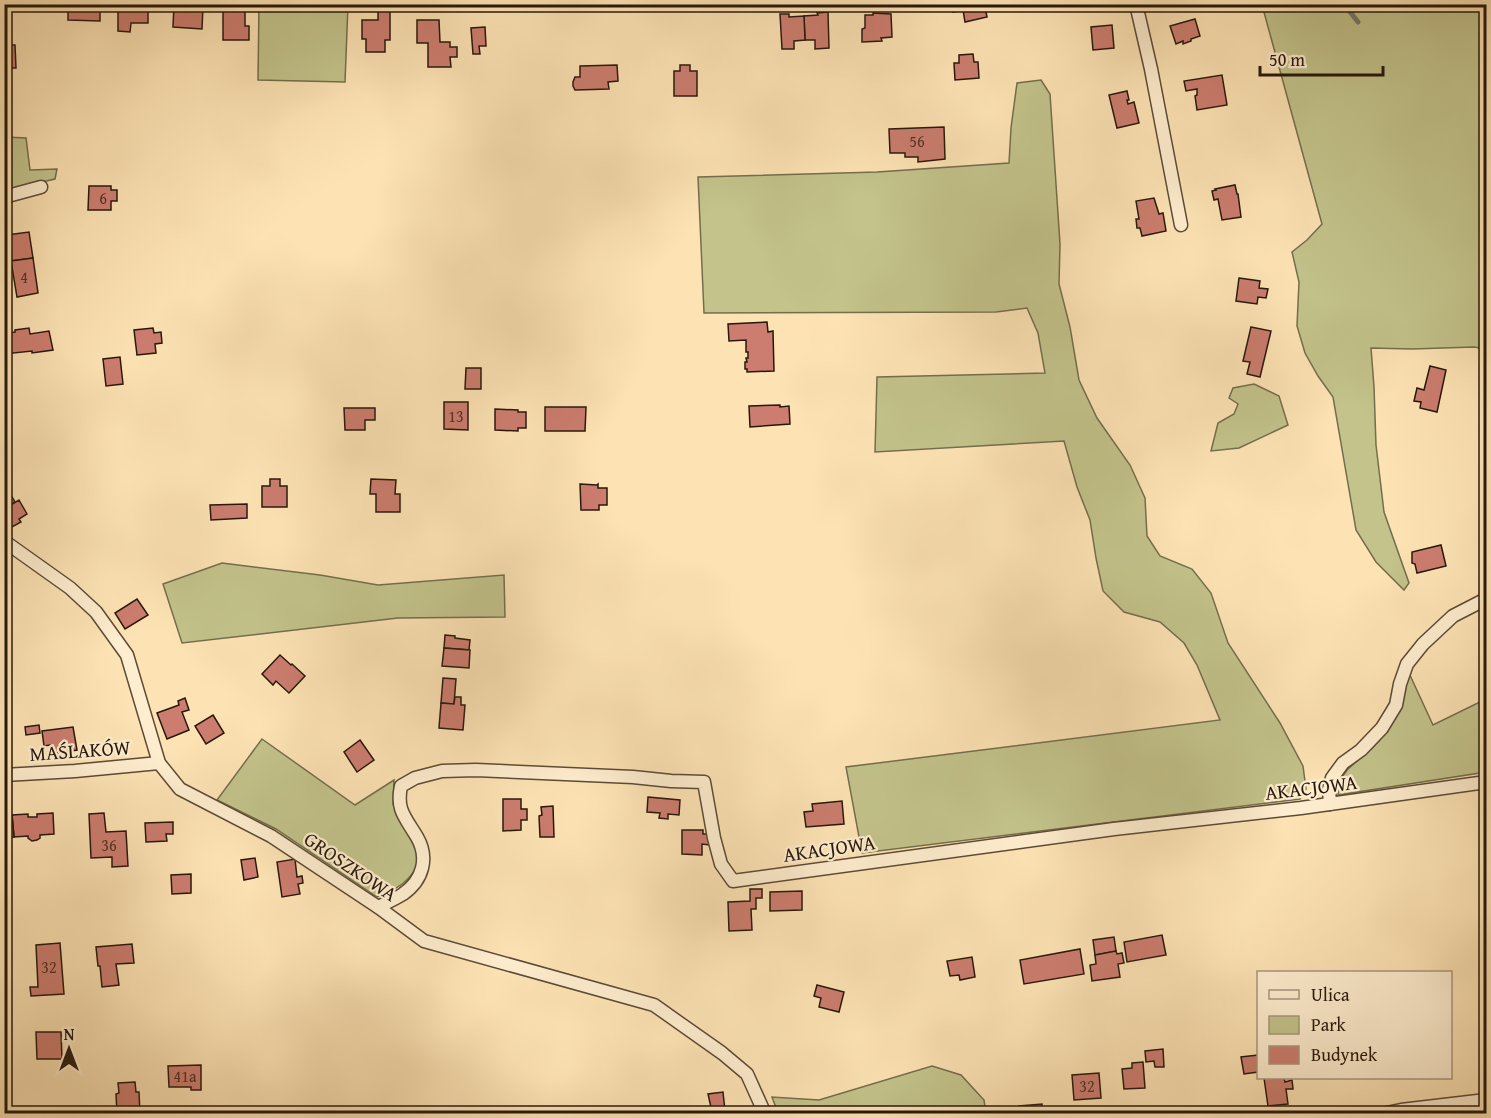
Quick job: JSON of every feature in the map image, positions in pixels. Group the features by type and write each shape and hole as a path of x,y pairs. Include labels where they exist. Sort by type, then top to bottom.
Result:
{"street":[{"path":"1136,4 1181,225"},
{"path":"4,197 41,187"},
{"name":"GROSZKOWA","path":"4,541 70,588 96,612 127,655 159,763 180,789 272,836 378,907 424,941 654,1005 722,1053 747,1074 765,1113"},
{"path":"1330,804 1329,789 1332,778 1343,763 1382,728 1396,705 1407,664 1453,616 1486,599"},
{"name":"MAŚLAKÓW","path":"4,775 159,763"},
{"name":"AKACJOWA","path":"378,907 401,895 414,884 424,861 418,840 401,811 398,798 400,786 415,778 442,771 568,774 704,782 721,864 733,881 1114,829 1330,804 1486,782"},
{"path":"1382,1113 1486,1101"}],"green space":[{"path":"259,5 348,5 345,82 258,80"},
{"path":"1262,5 1486,5 1486,349 1474,347 1371,348 1376,445 1384,512 1409,583 1404,590 1376,562 1356,530 1333,397 1305,353 1297,326 1299,282 1292,252 1322,224"},
{"path":"1041,80 1050,94 1060,244 1059,284 1070,327 1079,380 1097,418 1130,465 1145,498 1147,536 1160,556 1192,569 1211,593 1228,643 1280,723 1303,766 1306,789 1300,799 862,853 846,767 1220,720 1197,665 1184,643 1160,622 1124,612 1103,591 1090,520 1077,487 1064,441 875,452 877,377 1045,373 1038,333 1027,308 996,312 704,313 698,177 877,172 1009,163 1017,83"},
{"path":"5,137 26,138 30,170 57,169 55,179 5,190"},
{"path":"1254,384 1279,396 1288,425 1239,448 1211,451 1218,423 1234,414 1238,404 1229,398 1233,388"},
{"path":"222,563 320,575 378,585 504,575 505,617 398,618 182,643 163,584"},
{"path":"1409,673 1433,725 1486,699 1486,772 1338,795 1339,782 1347,770 1379,741 1401,709"},
{"path":"262,739 355,805 394,780 393,804 416,849 419,862 407,880 397,888 377,897 276,829 217,800"},
{"path":"932,1066 961,1075 984,1100 986,1113 778,1113 772,1097 819,1100"}],"building":[{"path":"68,4 100,4 100,21 68,20"},
{"path":"118,4 148,4 148,23 131,23 130,32 118,31"},
{"path":"951,4 990,4 990,6 985,7 987,17 965,22 963,10 953,12"},
{"path":"174,5 203,6 202,29 173,27"},
{"path":"223,7 245,7 245,26 249,26 249,40 223,40"},
{"path":"378,8 390,8 390,40 385,40 385,52 366,52 366,39 362,39 362,20 378,20"},
{"path":"828,12 829,48 815,49 815,40 805,40 804,16"},
{"path":"873,13 891,14 892,37 881,38 882,41 862,42 865,15 873,15"},
{"path":"780,14 789,14 789,17 804,16 805,40 794,41 794,49 782,49"},
{"path":"1195,19 1200,36 1183,44 1183,41 1176,44 1170,26"},
{"path":"417,20 439,20 440,42 450,42 450,47 457,47 457,57 450,57 451,67 428,67 428,43 417,43"},
{"path":"1112,25 1114,48 1093,50 1091,27"},
{"path":"485,27 486,46 479,46 480,54 473,54 471,28"},
{"path":"4,45 15,45 16,68 4,68"},
{"path":"973,54 974,62 978,62 979,78 955,80 954,63 959,63 959,55"},
{"path":"617,65 618,81 608,82 609,89 575,90 573,82 575,77 580,77 580,66"},
{"path":"680,65 690,65 690,71 697,71 697,96 674,96 674,71 680,71"},
{"path":"1222,75 1227,105 1197,110 1195,96 1197,89 1186,91 1184,81"},
{"path":"1127,91 1128,104 1134,102 1139,123 1117,128 1109,95"},
{"path":"944,127 945,159 918,162 918,157 905,157 905,153 890,153 889,129"},
{"path":"1235,185 1241,217 1222,220 1218,199 1214,200 1212,191"},
{"path":"89,186 111,186 111,190 117,190 117,201 111,201 111,210 88,210"},
{"path":"1154,198 1159,214 1163,213 1166,231 1142,236 1140,228 1137,228 1136,219 1139,219 1136,201"},
{"path":"29,232 33,258 11,261 7,235"},
{"path":"33,258 38,293 17,297 11,261"},
{"path":"1239,278 1260,281 1259,288 1268,289 1266,298 1258,297 1257,304 1236,301"},
{"path":"767,322 768,332 773,331 774,371 747,372 745,369 746,358 748,358 746,340 729,341 728,324"},
{"path":"1251,327 1271,331 1260,377 1247,374 1250,362 1243,361"},
{"path":"29,328 30,334 49,331 53,350 4,354 4,333"},
{"path":"153,328 154,333 161,332 162,343 155,344 156,353 137,355 134,330"},
{"path":"120,357 123,384 106,386 103,359"},
{"path":"1430,366 1446,370 1437,412 1420,408 1421,402 1414,401 1417,388 1424,390"},
{"path":"466,368 481,368 481,389 465,389"},
{"path":"444,402 468,402 468,430 444,429"},
{"path":"780,405 780,407 789,406 790,424 750,427 749,406"},
{"path":"545,407 586,407 585,431 545,431"},
{"path":"344,408 375,408 375,420 365,420 365,430 345,430"},
{"path":"495,409 526,412 526,428 518,428 518,431 495,430"},
{"path":"270,479 280,479 280,486 287,486 287,507 262,507 262,486 270,486"},
{"path":"371,479 396,480 395,494 400,494 400,512 376,512 376,494 370,494"},
{"path":"580,484 598,484 598,488 607,488 607,505 599,505 599,510 581,510"},
{"path":"7,488 15,502 4,509 4,490"},
{"path":"19,500 27,514 19,519 21,522 10,528 4,520 4,509"},
{"path":"247,504 247,518 211,520 210,505"},
{"path":"1486,533 1486,560 1482,534"},
{"path":"1441,545 1446,566 1417,573 1415,564 1412,563 1412,552"},
{"path":"137,599 148,615 125,629 115,613"},
{"path":"445,635 470,640 469,650 444,648"},
{"path":"444,648 470,650 469,668 442,666"},
{"path":"280,655 305,676 289,693 276,681 273,685 262,674"},
{"path":"443,678 456,679 454,704 441,703"},
{"path":"455,697 461,697 461,705 465,705 463,730 439,728 441,703 454,704"},
{"path":"185,698 189,710 182,712 189,730 167,739 157,713 179,705 178,701"},
{"path":"213,715 224,733 206,744 195,726"},
{"path":"39,725 40,733 26,735 25,727"},
{"path":"73,727 77,750 51,754 50,745 44,746 42,731"},
{"path":"360,740 374,760 357,772 344,752"},
{"path":"648,797 680,800 679,815 668,814 668,819 659,818 660,813 647,812"},
{"path":"503,799 521,799 521,809 527,809 527,820 521,820 521,830 503,831"},
{"path":"842,801 844,824 806,827 804,812 813,811 812,804"},
{"path":"553,806 554,837 540,837 541,807"},
{"path":"53,813 54,834 40,835 40,838 32,841 28,836 14,837 12,815 28,814 28,817 37,817 37,814"},
{"path":"104,813 106,832 126,831 128,866 112,867 112,857 91,858 89,814"},
{"path":"12,815 14,837 4,837 4,816"},
{"path":"173,822 173,834 166,834 167,841 146,842 145,823"},
{"path":"682,830 703,830 703,834 709,834 709,845 702,844 702,855 682,854"},
{"path":"255,858 258,877 244,880 241,860"},
{"path":"295,859 297,877 302,876 303,883 298,884 300,894 282,897 277,862"},
{"path":"191,874 191,893 172,894 171,875"},
{"path":"750,889 762,889 762,898 756,898 756,909 751,909 752,930 729,931 728,902 750,901"},
{"path":"802,891 802,910 770,911 770,892"},
{"path":"1162,935 1166,955 1127,962 1124,942"},
{"path":"1114,937 1116,951 1095,955 1093,940"},
{"path":"60,943 64,994 31,996 30,987 38,987 36,945"},
{"path":"132,944 134,963 116,964 119,985 102,987 96,947"},
{"path":"1080,949 1084,974 1024,984 1020,960"},
{"path":"1116,951 1117,954 1122,953 1124,963 1118,964 1120,977 1092,981 1090,965 1096,964 1095,955"},
{"path":"972,957 975,977 960,980 959,975 950,976 947,961"},
{"path":"817,985 844,992 839,1012 819,1007 821,998 814,996"},
{"path":"36,1032 61,1032 62,1059 37,1059"},
{"path":"1163,1049 1164,1067 1155,1067 1154,1061 1146,1062 1145,1051"},
{"path":"1257,1055 1257,1072 1244,1074 1241,1057"},
{"path":"1143,1062 1145,1088 1124,1089 1122,1069 1132,1068 1132,1063"},
{"path":"201,1065 201,1090 191,1090 191,1087 169,1087 168,1066"},
{"path":"1099,1073 1101,1098 1074,1100 1072,1075"},
{"path":"1264,1079 1284,1079 1285,1082 1292,1080 1293,1089 1286,1089 1288,1104 1268,1106"},
{"path":"135,1082 136,1092 139,1092 140,1114 117,1114 118,1083"},
{"path":"723,1092 725,1111 712,1112 708,1094"},
{"path":"1042,1104 1042,1114 1019,1114 1019,1106"}],"waterway":[{"path":"1344,4 1358,22"}]}
